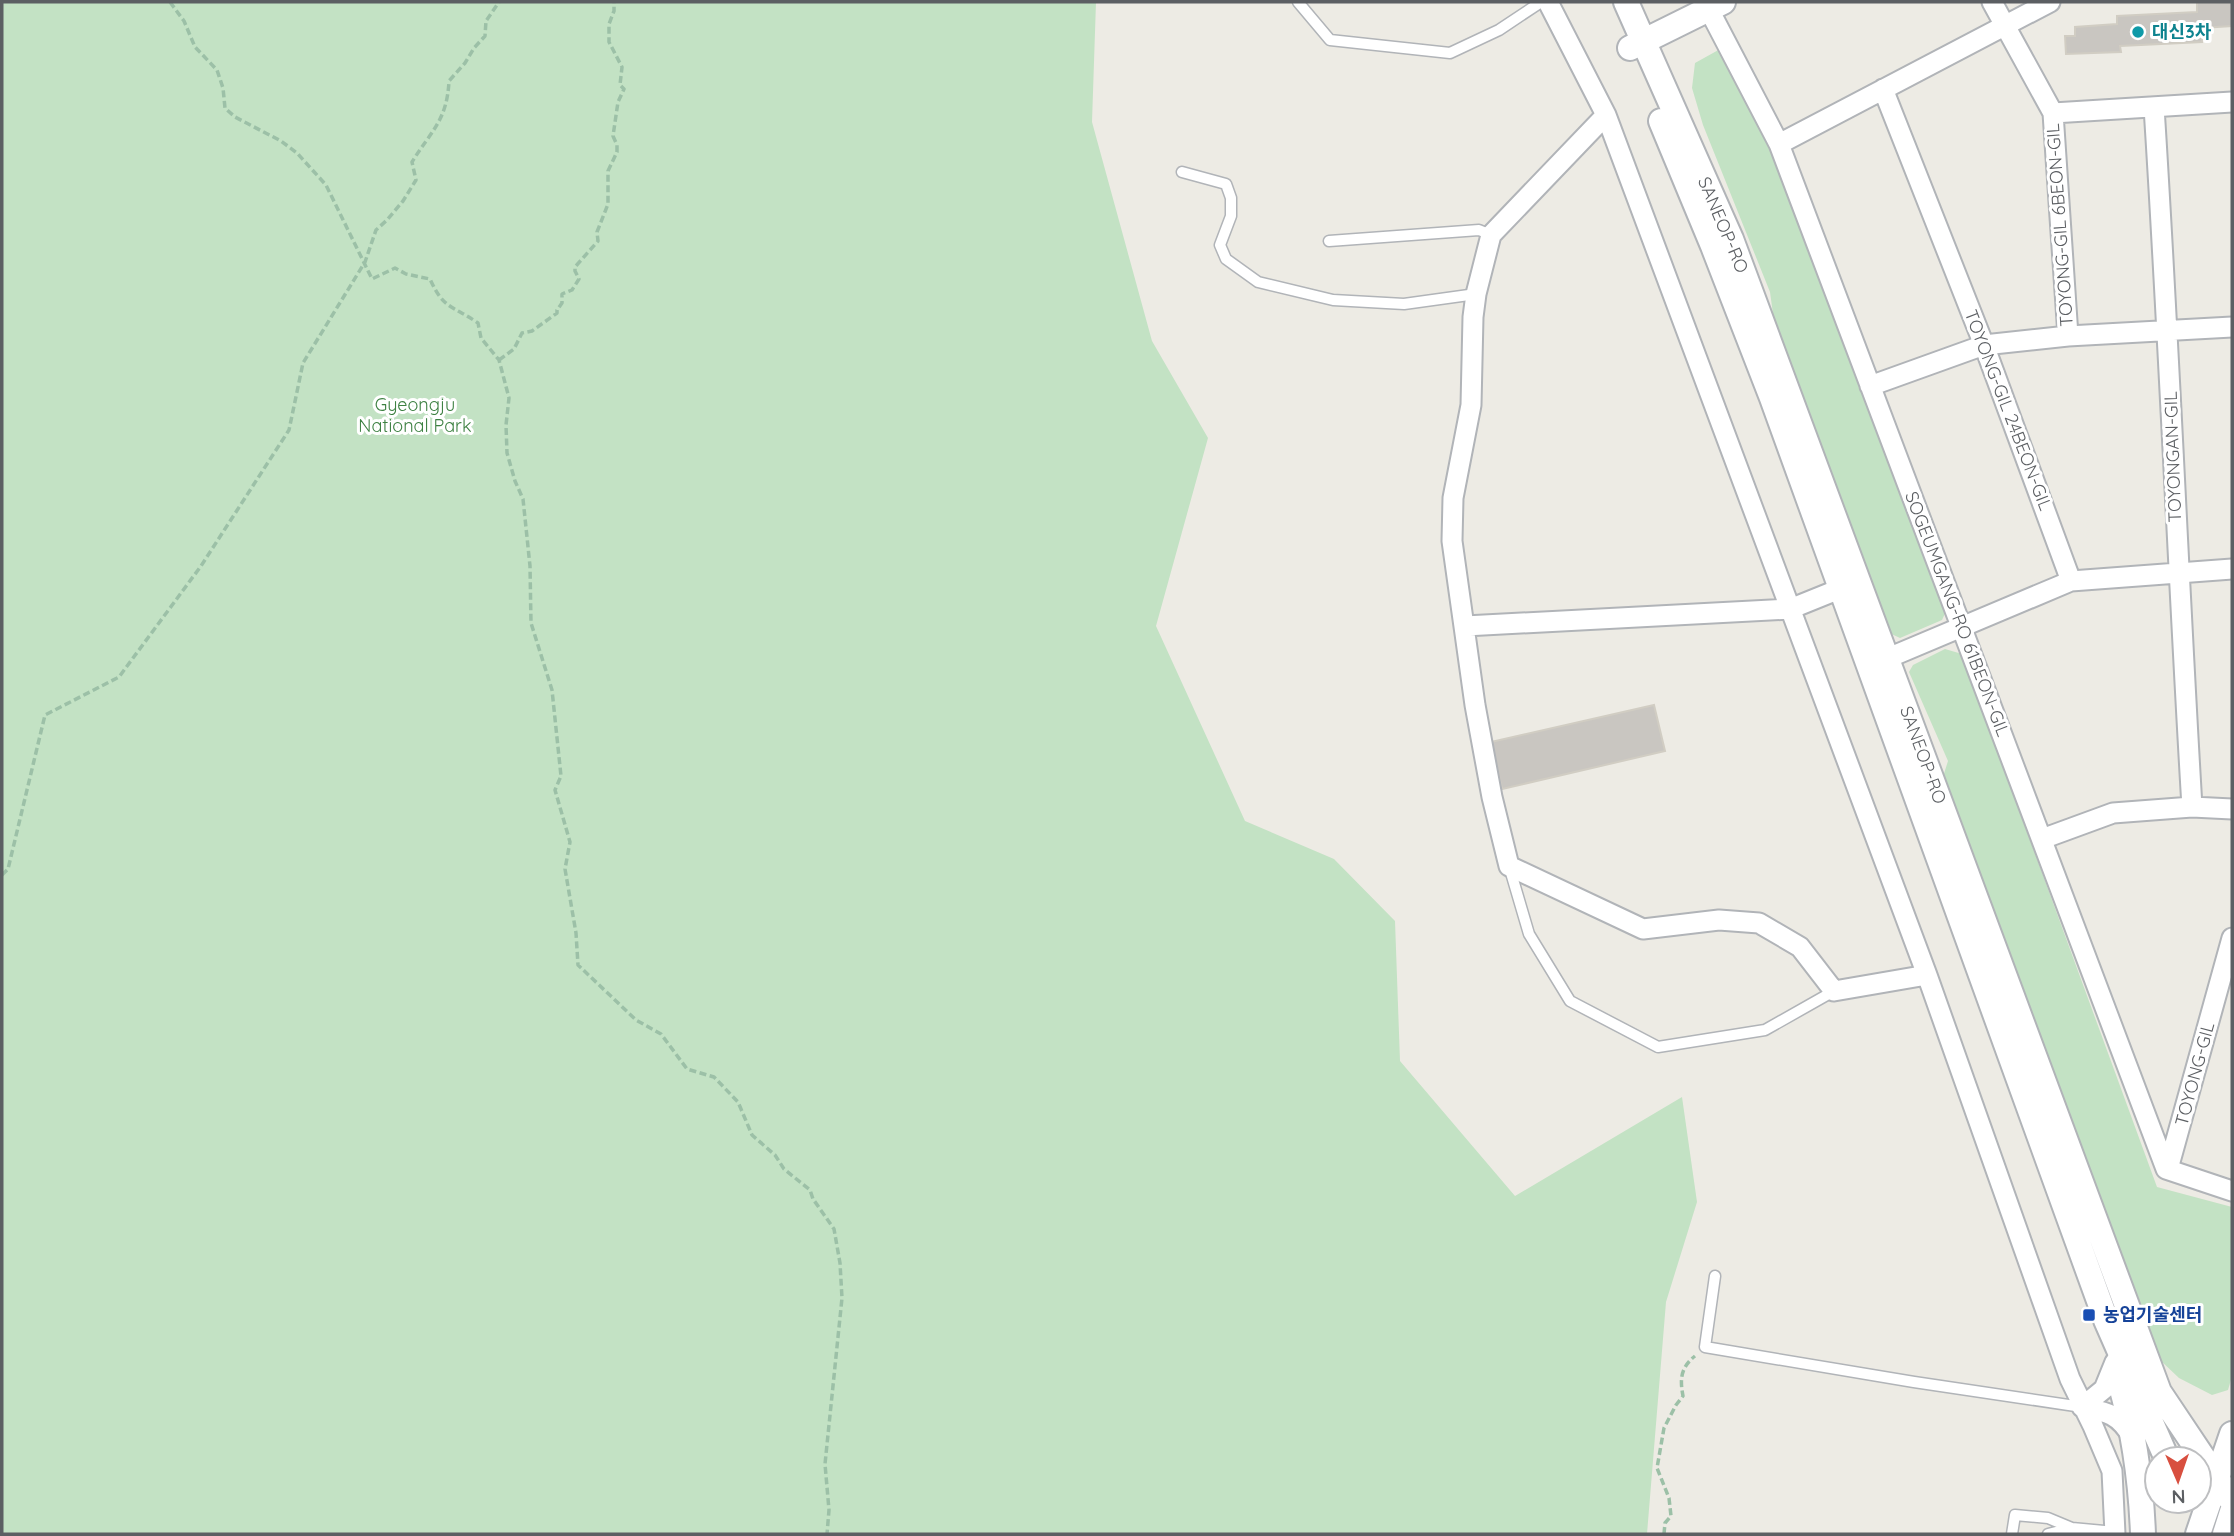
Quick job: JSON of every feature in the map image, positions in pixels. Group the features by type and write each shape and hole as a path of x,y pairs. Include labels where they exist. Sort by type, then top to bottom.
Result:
{"street":[{"path":"1548,2 1606,115 1927,975 2070,1379 2112,1471 2115,1533"},
{"name":"SANEOP-RO","path":"1608,2 1637,44 1731,239 2160,1392 2219,1492"},
{"name":"SANEOP-RO","path":"1626,2 1637,44 1842,588 2106,1320 2162,1445"},
{"name":"TOYONG-GIL 6BEON-GIL","path":"1992,2 2053,113 2068,336"},
{"path":"1779,144 2050,2"},
{"path":"1637,44 1713,4"},
{"name":"SOGEUMGANG-RO 61BEON-GIL","path":"1713,4 1779,144 2168,1169"},
{"name":"TOYONG-GIL 24BEON-GIL","path":"1883,89 1984,345 2071,581"},
{"name":"TOYONG-GIL 6BEON-GIL","path":"2053,113 2232,102"},
{"name":"TOYONGAN-GIL","path":"2154,107 2192,807"},
{"path":"1606,115 1491,235 1473,317 1471,405 1453,498 1452,541 1475,705 1492,797 1509,866 1643,929 1719,920 1759,923 1800,947 1834,991 1927,975"},
{"path":"1870,386 1984,345 2068,336 2232,327"},
{"path":"1888,658 2071,581 2232,569"},
{"path":"1465,626 1790,609 1842,588"},
{"path":"2042,839 2113,813 2192,807 2232,809"},
{"name":"TOYONG-GIL","path":"2168,1169 2232,938"},
{"path":"2168,1169 2232,1191"},
{"path":"2106,1320 2134,1440 2142,1496 2143,1534"},
{"path":"2082,1407 2104,1389 2115,1362"},
{"path":"2082,1407 2109,1413 2124,1423 2134,1440"},
{"path":"2198,1534 2219,1492 2232,1434"},
{"path":"2225,1534 2232,1512"}],"lane":[{"path":"1298,2 1330,40 1450,52 1499,30 1541,2"},
{"path":"1182,172 1226,184 1231,198 1231,216 1220,245 1226,259 1258,282 1333,300 1404,304 1476,294"},
{"path":"1329,241 1479,230 1491,235"},
{"path":"1509,866 1529,934 1570,1001 1658,1046 1765,1030 1834,991"},
{"path":"1715,1276 1704,1346 2082,1407"},
{"path":"2012,1534 2015,1515 2048,1518 2072,1528 2115,1533"},
{"path":"2048,1534 2072,1528"}],"path":[{"path":"170,2 184,20 195,47 217,70 223,88 225,108 235,117 281,141 297,153 326,184 372,279 395,268 406,274 430,279 438,295 449,307 478,323 481,338 499,360 509,398 507,453 514,481 523,499 530,566 531,623 552,690 561,776 555,790 570,842 565,869 576,933 578,965 636,1020 661,1034 687,1069 714,1077 738,1102 752,1135 775,1155 784,1169 810,1190 834,1230 840,1263 842,1298 825,1464 829,1510 827,1534"},
{"path":"2,875 8,870 46,715 119,677 201,566 289,430 303,363 365,262 376,230 403,201 416,180 412,162 443,116 449,81 485,36 486,21 499,2"},
{"path":"499,360 514,349 522,333 532,331 557,313 562,303 562,294 572,290 579,279 575,267 598,241 597,232 608,204 608,171 617,152 612,136 618,102 624,89 620,85 622,67 608,42 614,2"},
{"path":"1664,1534 1665,1523 1671,1516 1669,1498 1657,1468 1663,1436 1676,1405 1683,1396 1680,1379 1687,1363 1704,1346"}],"green space":[{"name":"Gyeongju National Park","path":"2,2 1096,2 1092,122 1152,341 1208,438 1156,626 1245,821 1334,859 1395,921 1400,1061 1515,1196 1682,1097 1697,1202 1666,1302 1647,1534 2,1534"},
{"path":"1722,48 1774,145 1948,607 1942,620 1900,638 1883,630 1777,343 1770,292 1703,125 1692,88 1695,63"},
{"path":"1945,649 1962,654 2157,1187 2232,1207 2232,1376 2228,1390 2212,1395 2179,1378 2159,1359 1941,783 1948,761 1909,672 1913,665"}],"building":[{"name":"대신3차","path":"2197,2 2232,2 2232,26 2201,28 2202,42 2120,46 2121,52 2066,54 2065,36 2075,36 2075,27 2117,24 2117,16 2197,12"},
{"path":"1654,705 1665,751 1502,789 1491,742"}],"place":[{"name":"대신3차","path":"2138,32"},
{"name":"농업기술센터","path":"2089,1315"}]}
